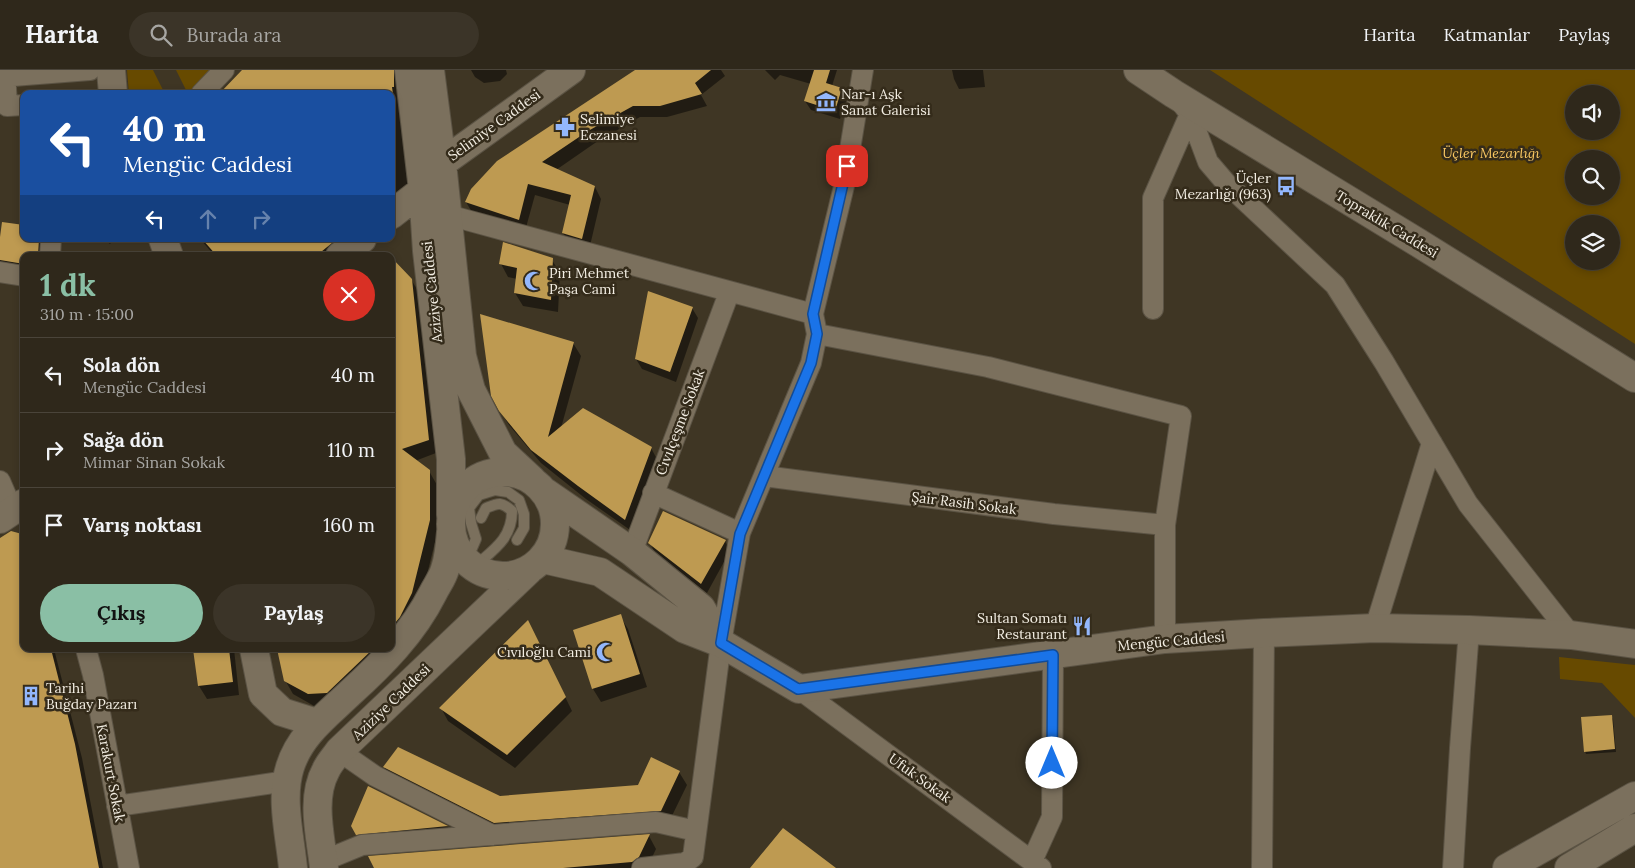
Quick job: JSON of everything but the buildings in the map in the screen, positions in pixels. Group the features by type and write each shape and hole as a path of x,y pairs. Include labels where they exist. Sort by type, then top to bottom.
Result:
{"main road":[{"path":"111,70 113,90"},
{"name":"Aziziye Caddesi","path":"395,647 414,626 445,571 450,550 451,524 451,459 426,251 422,190 409,70"},
{"name":"Aziziye Caddesi","path":"430,70 448,215 462,356 470,390 503,452 538,486"},
{"name":"Selimiye Caddesi","path":"442,163 571,70"},
{"name":"Topraklık Caddesi","path":"1138,70 1182,104 1417,242 1635,378"},
{"path":"395,212 422,190"},
{"path":"345,252 358,242"},
{"path":"538,486 553,508 556,526 552,543 536,564 513,576 496,576 480,571 470,564 456,548 451,524 457,499 467,486 481,476 497,472 515,473 538,486 632,552 701,608 721,643"},
{"path":"536,564 600,572 685,629 721,643 798,689"},
{"name":"Aziziye Caddesi","path":"324,864 318,816 319,793 325,771 339,751 536,564"},
{"name":"Mengüc Caddesi","path":"798,689 1165,639 1264,633 1375,628 1469,630 1572,635 1635,644"},
{"path":"255,652 263,694 282,712 317,723"},
{"name":"Aziziye Caddesi","path":"293,868 286,802 287,781 296,753 317,723 373,672 391,652"},
{"path":"1507,868 1635,796"},
{"path":"1569,868 1635,828"}],"street":[{"path":"16,106 4,75 90,70"},
{"path":"205,90 224,70"},
{"path":"642,868 698,863 696,831 721,643 740,534 811,363 817,334 813,314 844,186 863,70"},
{"path":"1153,309 1153,198 1182,104"},
{"path":"1182,104 1208,162 1226,183 1335,285 1384,362 1468,504 1572,635"},
{"path":"448,215 813,314"},
{"path":"0,272 20,275"},
{"name":"Cıvılçeşme Sokak","path":"632,552 729,292"},
{"path":"817,334 988,367 1181,416 1165,525 1165,639"},
{"path":"1375,628 1432,443"},
{"name":"Şair Rasih Sokak","path":"764,476 1054,514 1165,525"},
{"path":"0,481 12,511"},
{"path":"653,493 740,534"},
{"path":"1453,868 1469,630"},
{"path":"1262,868 1264,633"},
{"name":"Karakurt Sokak","path":"87,652 93,675 129,868"},
{"path":"1036,865 1052,817 1053,655"},
{"name":"Ufuk Sokak","path":"798,689 1036,865"},
{"path":"339,751 375,776 492,835"},
{"path":"117,806 287,781"},
{"path":"324,864 362,845 656,822 696,831"}],"lane":[{"path":"470,564 476,539 471,523 470,508 479,496 494,490 508,492 519,500 524,514 524,528 517,540"},
{"path":"470,564 501,543 512,523 512,510 505,504 496,504 486,508 481,518"}],"green space":[{"path":"127,70 153,70 163,90 129,90"},
{"path":"176,70 220,70 199,90 186,90"},
{"name":"Üçler Mezarlığı","path":"1210,70 1635,70 1635,344"},
{"path":"1559,657 1635,665 1635,718 1602,683 1560,679"}],"place":[{"name":"Nar-ı Aşk Sanat Galerisi","path":"826,102"},
{"name":"Selimiye Eczanesi","path":"565,127"},
{"name":"Üçler Mezarlığı (963)","path":"1286,186"},
{"name":"Piri Mehmet Paşa Cami","path":"534,281"},
{"name":"Sultan Somatı Restaurant","path":"1082,626"},
{"name":"Cıvıloğlu Cami","path":"606,652"},
{"name":"Tarihi Buğday Pazarı","path":"31,696"}],"route":[{"path":"847,166 844,186 813,314 817,334 811,363 740,534 721,643 798,689 1053,655 1052,763"}]}
